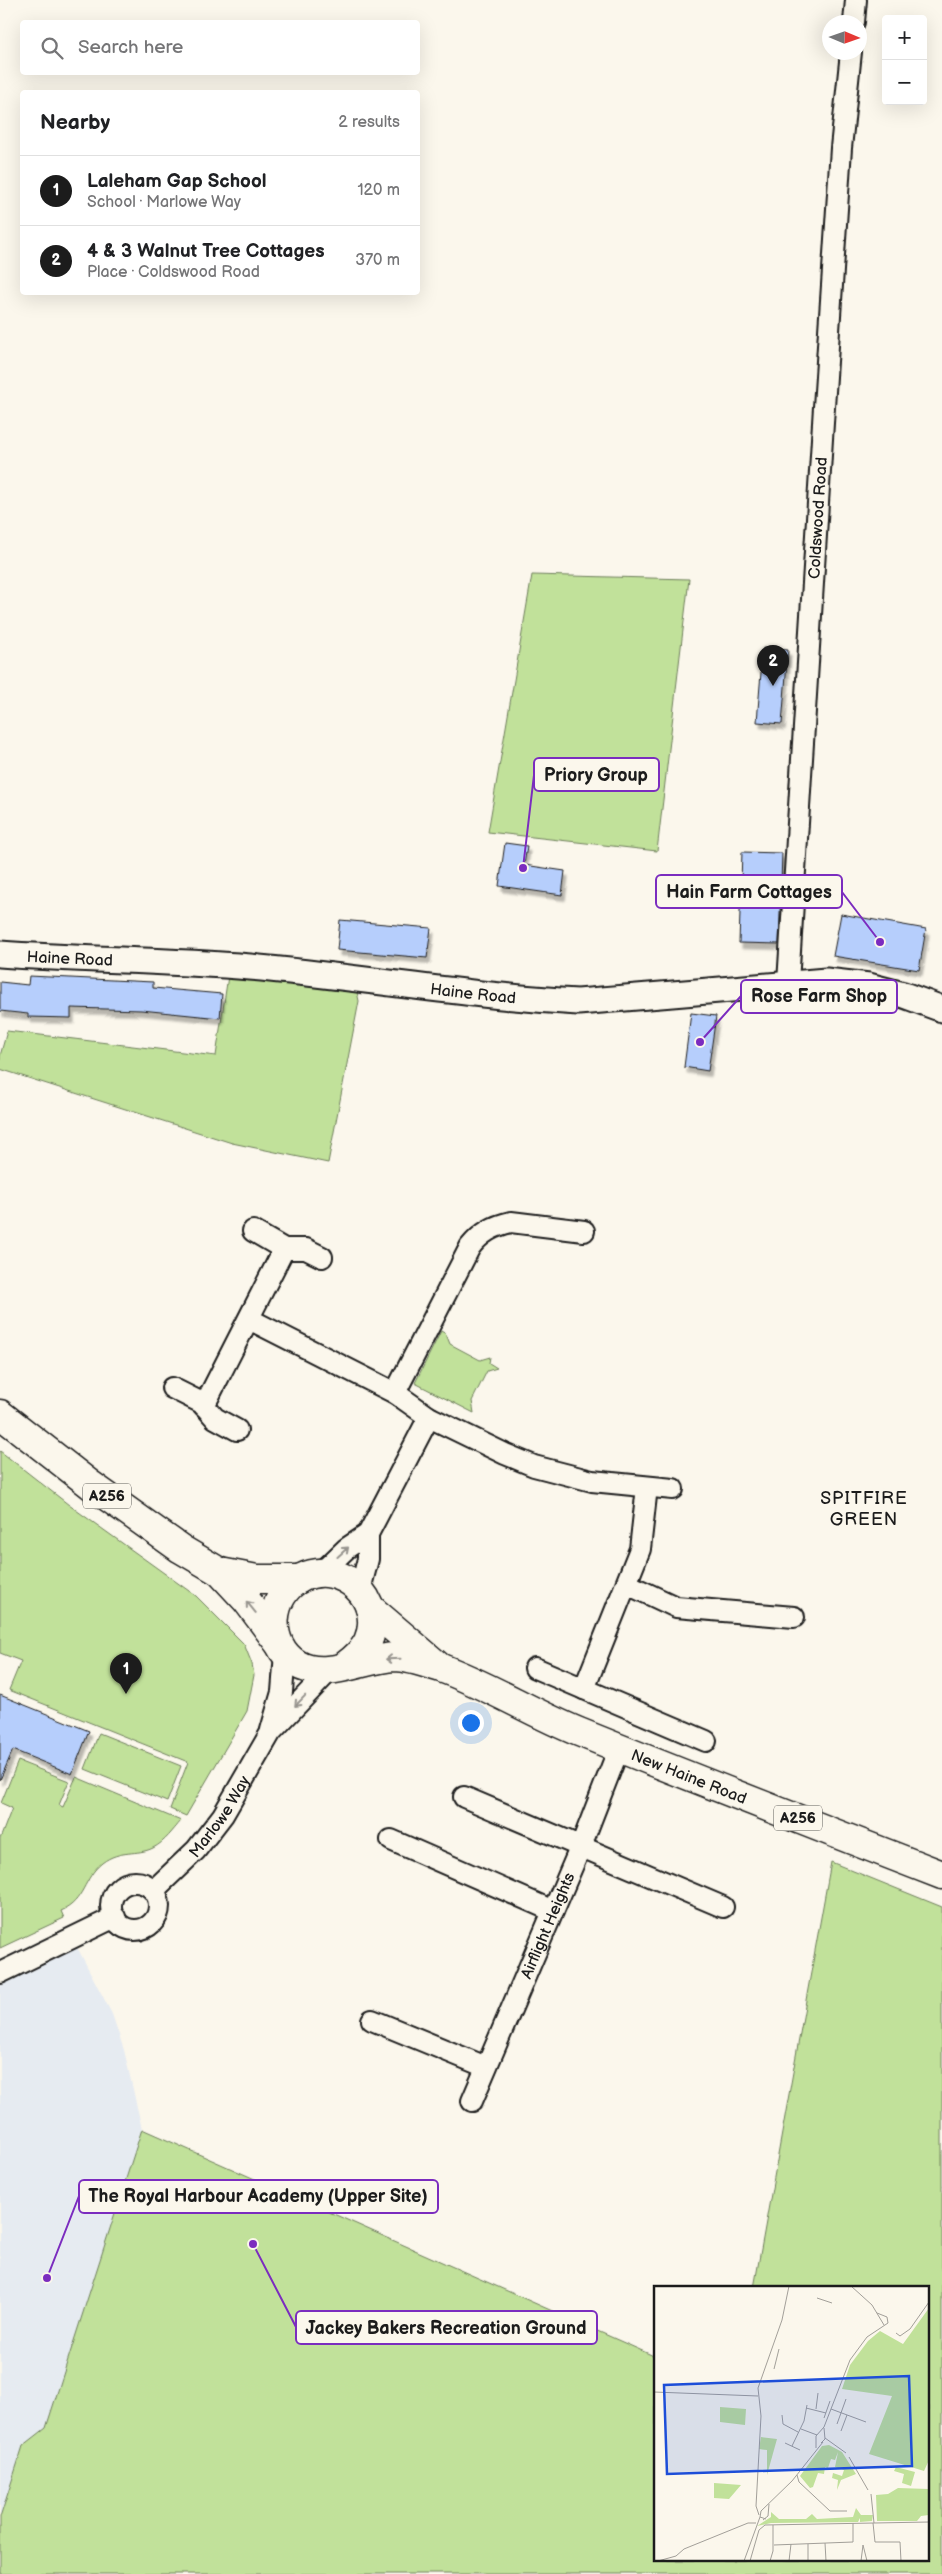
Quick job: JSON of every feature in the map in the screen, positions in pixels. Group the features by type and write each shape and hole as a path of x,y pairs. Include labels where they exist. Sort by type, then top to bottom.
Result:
{"main road":[{"name":"New Haine Road","path":"0,1414 91,1485 181,1549 220,1572 297,1664 313,1670 338,1668 396,1657 441,1668 576,1731 942,1875"},
{"name":"New Haine Road","path":"220,1572 257,1579 336,1574 349,1580 365,1599 441,1668"},
{"path":"282,1648 274,1630 276,1607 288,1588 310,1576"},
{"path":"338,1668 359,1655 368,1641 372,1625 365,1599"}],"street":[{"path":"855,15 856,0"},
{"name":"Coldswood Road","path":"788,983 841,148 850,60"},
{"name":"Haine Road","path":"0,954 249,967 538,1000 578,1002 686,994 826,980 869,986 904,995 942,1010"},
{"path":"395,1393 470,1248 483,1233 500,1224 511,1222 584,1231"},
{"path":"253,1231 284,1249 306,1249 322,1257"},
{"path":"204,1406 284,1249"},
{"path":"249,1319 395,1393 429,1417 534,1466 592,1480 673,1489"},
{"path":"172,1388 204,1406 215,1418 237,1430"},
{"path":"365,1599 368,1534 429,1417"},
{"path":"584,1689 640,1549 648,1487"},
{"path":"310,1576 368,1534"},
{"path":"627,1584 676,1607 794,1617"},
{"name":"Marlowe Way","path":"154,1890 196,1850 223,1815 271,1732 282,1692 282,1648"},
{"name":"Marlowe Way","path":"271,1732 338,1668"},
{"path":"535,1668 706,1741"},
{"name":"Airflight Heights","path":"472,2101 581,1846 619,1748"},
{"path":"464,1797 724,1907"},
{"path":"392,1840 553,1912"},
{"path":"140,1882 154,1890 160,1904 155,1920 149,1925 134,1930 126,1928 115,1917 112,1902 118,1888 125,1884 140,1882"},
{"path":"0,1973 115,1917"},
{"path":"372,2020 486,2067"}],"shaded area":[{"path":"77,1947 112,2014 124,2050 142,2129 46,2428 23,2446 0,2518 0,1983"}],"green space":[{"path":"532,575 689,579 657,851 488,832"},
{"path":"228,976 356,987 359,1001 328,1163 232,1143 0,1069 0,1056 7,1031 216,1056"},
{"path":"441,1331 446,1334 450,1344 480,1360 490,1357 489,1363 497,1368 487,1371 472,1401 474,1413 415,1383"},
{"path":"0,1451 69,1505 196,1596 244,1644 254,1675 247,1711 186,1816 170,1809 188,1762 9,1690 21,1661 0,1653"},
{"path":"99,1733 181,1766 167,1802 85,1769"},
{"path":"18,1761 69,1781 59,1805 63,1807 76,1777 181,1821 165,1839 153,1848 115,1856 102,1863 91,1875 75,1901 61,1911 64,1918 0,1948 0,1839 12,1808 1,1803"},
{"path":"831,1862 942,1907 942,2574 0,2574 0,2518 23,2446 46,2428 142,2129 654,2356 654,2562 930,2562 930,2286 754,2286"}],"building":[{"path":"763,648 788,650 782,724 757,722"},
{"path":"505,843 527,846 524,865 565,871 562,895 499,886"},
{"path":"742,852 782,853 779,944 739,943"},
{"path":"841,914 926,929 919,970 833,956"},
{"path":"340,920 431,928 427,958 337,950"},
{"path":"29,976 153,982 153,988 222,994 220,1018 141,1010 71,1008 71,1018 28,1017 28,1014 0,1011 0,982 28,985"},
{"path":"691,1013 716,1016 708,1071 684,1067"},
{"path":"0,1695 89,1731 72,1774 13,1750 0,1780"}],"place":[{"name":"4 & 3 Walnut Tree Cottages","path":"773,686"},
{"name":"Priory Group","path":"523,868"},
{"name":"Hain Farm Cottages","path":"880,942"},
{"name":"Rose Farm Shop","path":"700,1042"},
{"name":"Laleham Gap School","path":"126,1694"},
{"name":"Jackey Bakers Recreation Ground","path":"253,2244"},
{"name":"The Royal Harbour Academy (Upper Site)","path":"47,2278"}],"district":[{"name":"SPITFIRE GREEN","path":"864,1508"}]}
